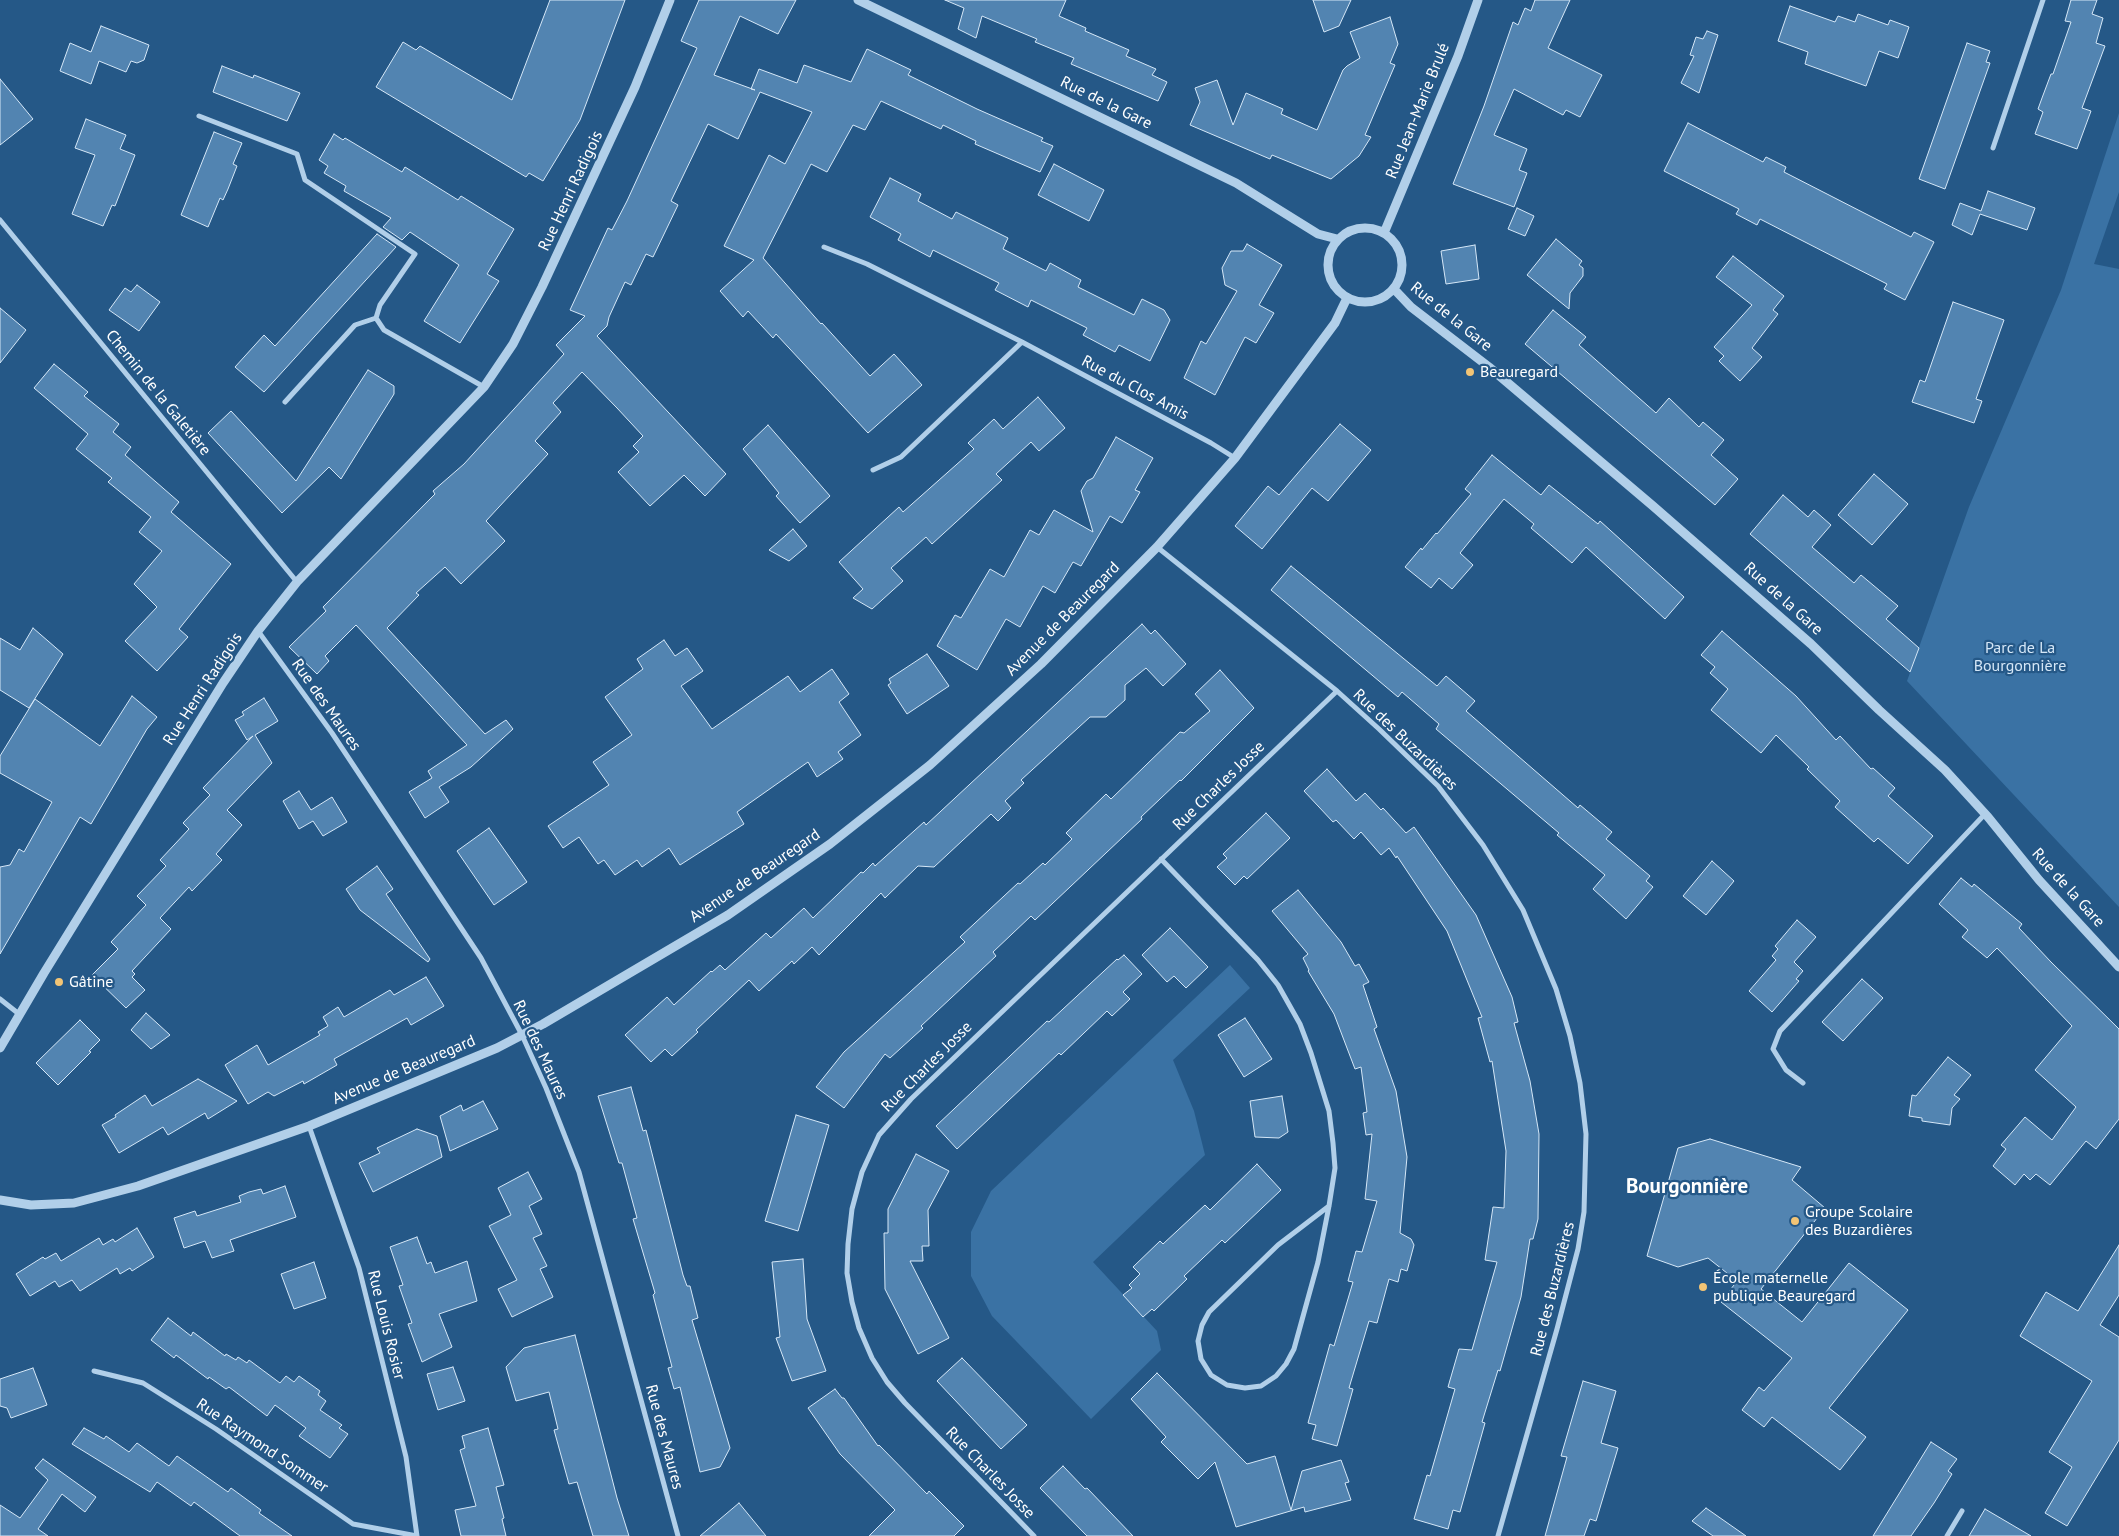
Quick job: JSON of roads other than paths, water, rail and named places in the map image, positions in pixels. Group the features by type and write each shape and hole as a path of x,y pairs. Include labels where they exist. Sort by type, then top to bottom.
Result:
{"street":[{"name":"Rue Henri Radigois","path":"0,1048 19,1014 223,683 258,632 297,582 484,387 514,344 635,87 670,0"},
{"name":"Rue de la Gare","path":"858,0 1236,183 1318,234 1337,239"},
{"name":"Rue Jean-Marie Brulé","path":"1384,233 1458,56 1478,0"},
{"path":"1993,148 2044,0"},
{"path":"199,116 297,154 305,180 415,254 380,305 376,318"},
{"name":"Chemin de la Galetière","path":"0,220 297,582"},
{"path":"1360,228 1372,228 1384,233 1393,241 1400,252 1402,265 1400,278 1394,289 1384,297 1372,302 1359,302 1348,298 1338,291 1331,282 1328,260 1331,249 1337,239 1347,232 1360,228"},
{"name":"Rue du Clos Amis","path":"824,247 867,264 1022,342 1211,443 1235,458"},
{"name":"Rue de la Gare","path":"1394,289 1411,306 1489,367 1752,592 1945,770 1985,814 2039,880 2119,967"},
{"name":"Avenue de Beauregard","path":"0,1200 31,1205 74,1203 138,1186 309,1126 497,1048 728,915 830,844 930,765 1042,664 1157,547 1235,458 1335,323 1348,298"},
{"path":"376,318 384,330 484,387"},
{"path":"286,402 355,324 376,318"},
{"path":"873,470 901,457 1022,342"},
{"name":"Rue des Buzardières","path":"1157,547 1337,691 1438,786 1483,845 1523,910 1541,949 1564,1012 1580,1083 1586,1134 1584,1212 1578,1249 1557,1329 1498,1536"},
{"name":"Rue des Maures","path":"258,632 332,733 481,958 522,1035 546,1088 578,1172 678,1536"},
{"name":"Rue Charles Josse","path":"1034,1536 905,1403 887,1382 872,1358 859,1328 847,1273 852,1209 862,1172 879,1135 910,1099 1337,691"},
{"path":"1803,1083 1786,1070 1772,1049 1780,1031 1985,814"},
{"path":"1161,859 1258,960 1278,985 1300,1024 1329,1111 1335,1168 1329,1206 1318,1262 1294,1349 1286,1364 1276,1376 1261,1386 1245,1388 1227,1385 1211,1375 1200,1358 1198,1341 1202,1325 1209,1312 1278,1245 1329,1206"},
{"path":"0,1000 19,1014"},
{"name":"Rue Louis Rosier","path":"309,1126 359,1268 406,1457 417,1536"},
{"name":"Rue Raymond Sommer","path":"94,1371 143,1383 216,1429 353,1524 417,1536"},
{"path":"1947,1536 1962,1511"}],"place":[{"name":"Beauregard","path":"1470,372"},
{"name":"Gâtine","path":"59,982"},
{"name":"Groupe Scolaire des Buzardières","path":"1795,1221"},
{"name":"École maternelle publique Beauregard","path":"1703,1287"}],"district":[{"name":"Bourgonnière","path":"1687,1187"}],"park label":[{"name":"Parc de La Bourgonnière","path":"2020,657"}]}
